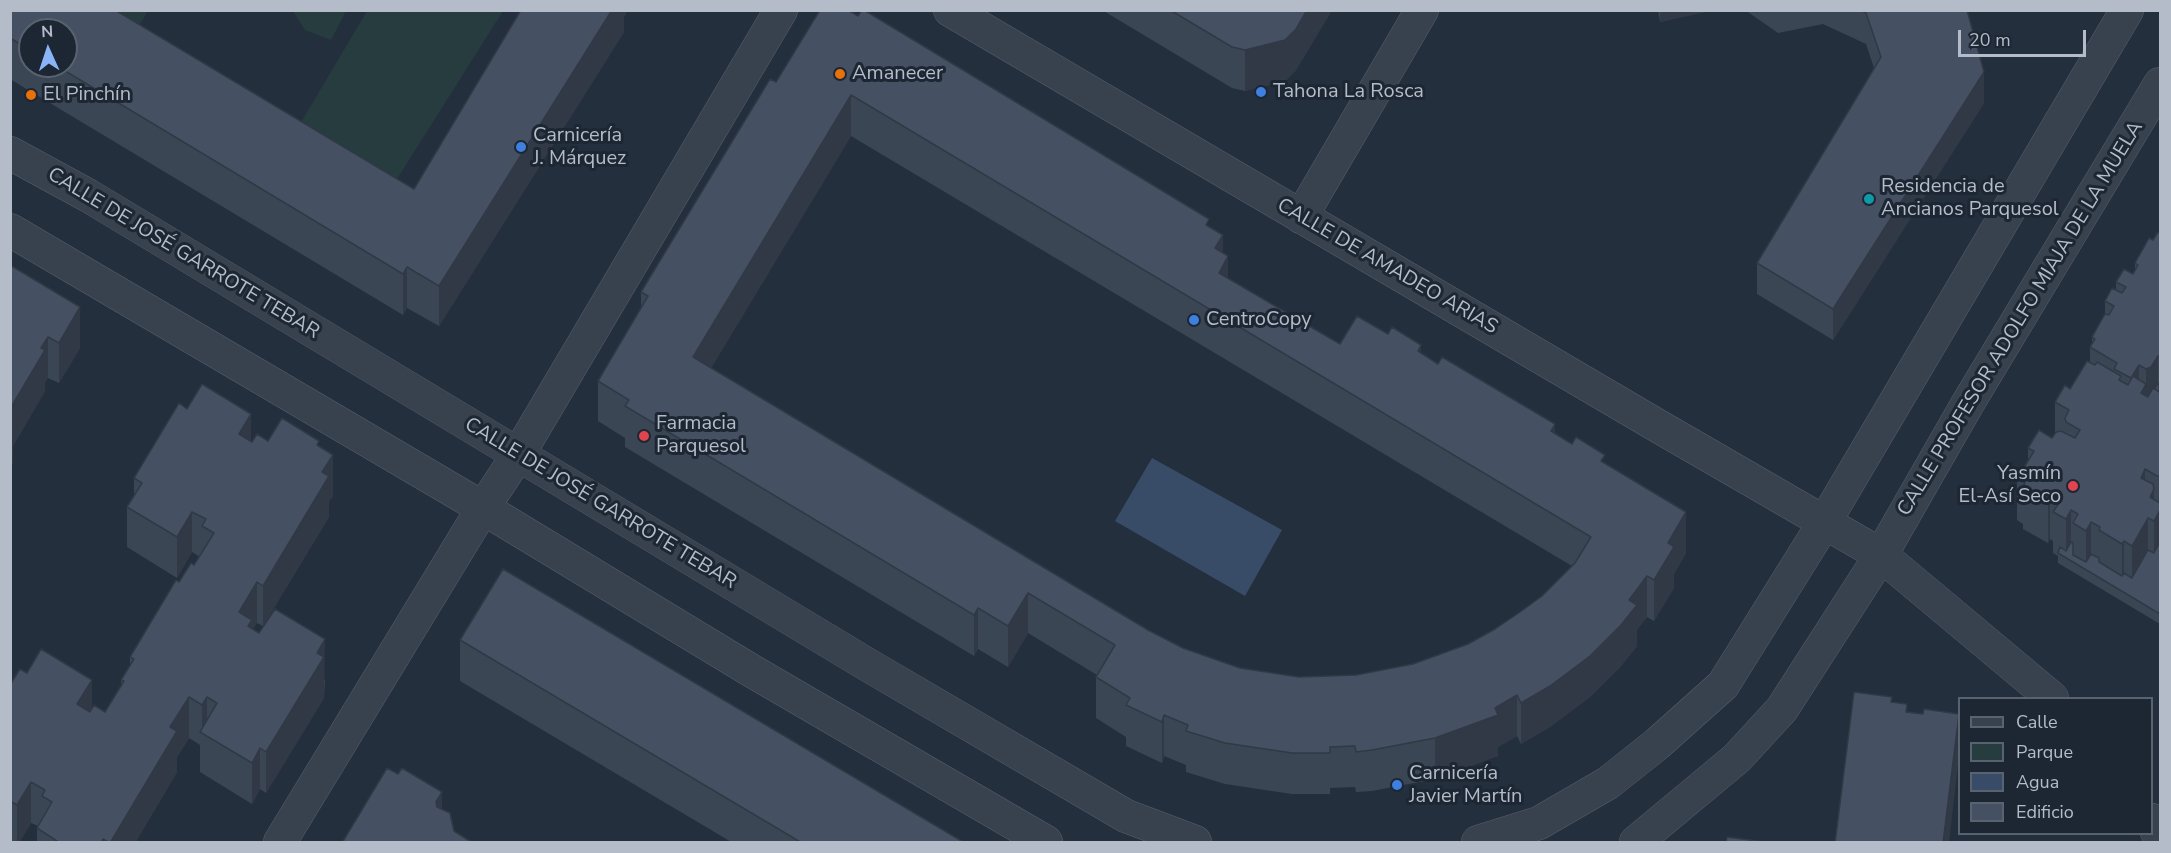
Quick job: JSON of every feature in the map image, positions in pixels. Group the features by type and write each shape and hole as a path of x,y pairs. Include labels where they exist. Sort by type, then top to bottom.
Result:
{"street":[{"path":"280,843 483,508 518,455 781,10"},
{"name":"CALLE DE AMADEO ARIAS","path":"950,10 1881,555 2050,697"},
{"path":"1301,217 1422,10"},
{"path":"1478,843 1539,823 1608,783 1657,744 1723,685 1824,523 2127,10"},
{"name":"CALLE PROFESOR ADOLFO MIAJA DE LA MUELA","path":"1881,555 1968,403 2160,84"},
{"name":"CALLE DE JOSÉ GARROTE TEBAR","path":"10,153 99,203 868,665 1126,816 1195,843"},
{"path":"10,230 1046,843"},
{"path":"1636,843 1737,758 1782,709 1881,555"},
{"path":"2153,824 2160,839"}],"green space":[{"path":"99,11 148,11 135,32"},
{"path":"293,11 346,11 331,40 305,30"},
{"path":"367,11 503,11 397,179 300,124"}],"water":[{"path":"1152,458 1282,530 1245,596 1115,521"}],"building":[{"path":"10,10 115,10 414,189 521,10 612,10 439,286 407,267 403,274 77,78 78,18 18,18 18,43 10,38"},
{"path":"820,10 848,10 858,16 864,10 1209,219 1206,225 1223,235 1215,248 1228,256 1219,273 1340,344 1357,316 1388,334 1392,327 1421,345 1418,351 1438,364 1442,357 1555,424 1551,431 1572,444 1576,437 1605,455 1601,461 1686,512 1668,543 1674,547 1654,580 1647,576 1629,600 1637,605 1590,656 1550,686 1521,703 1517,695 1495,708 1498,715 1435,738 1356,752 1355,746 1330,747 1330,753 1292,753 1225,743 1186,731 1188,725 1164,715 1162,722 1126,705 1130,698 1096,677 1115,645 1028,593 1008,626 978,608 974,615 625,406 629,400 598,381 648,296 641,292 770,79 776,82","holes":["851,95 1591,537 1575,563 1542,596 1495,629 1468,644 1413,664 1356,675 1299,677 1240,668 1183,648 1148,630 693,357"]},
{"path":"1170,10 1307,10 1296,29 1285,40 1245,50 1232,47"},
{"name":"Residencia de Ancianos Parquesol","path":"1860,10 1967,10 1984,72 1833,309 1757,263 1881,57 1866,13"},
{"path":"2158,232 2160,234 2160,357 2158,356 2151,367 2146,369 2139,365 2131,378 2114,369 2117,363 2090,347 2095,339 2092,337 2105,314 2109,315 2114,306 2105,301 2112,288 2122,293 2126,287 2116,282 2124,269 2133,274 2138,265 2135,263 2149,238 2153,240"},
{"path":"10,265 80,307 59,343 48,337 41,348 45,350 10,409"},
{"path":"2087,361 2095,365 2097,362 2121,376 2119,380 2128,385 2133,376 2146,384 2141,393 2148,397 2153,388 2160,392 2160,476 2145,469 2141,478 2153,484 2154,489 2150,497 2160,503 2160,510 2154,521 2148,518 2132,546 2124,541 2122,544 2099,530 2100,527 2091,522 2086,531 2073,523 2078,514 2071,510 2066,519 2053,512 2059,503 2050,497 2048,501 2023,487 2025,483 2017,479 2034,451 2028,448 2039,430 2052,438 2056,432 2061,431 2075,438 2080,430 2066,422 2065,418 2069,410 2055,402 2065,385 2070,389"},
{"path":"202,384 251,414 239,434 252,442 257,434 268,441 282,418 319,441 317,445 333,455 322,472 329,476 263,586 257,582 239,612 252,620 248,626 259,633 275,609 325,639 317,653 324,657 266,752 260,748 252,763 200,732 217,703 207,697 202,705 189,697 170,727 177,731 110,843 103,839 101,843 60,843 37,828 52,802 42,796 45,790 31,782 17,805 10,801 10,685 20,669 27,673 41,649 92,680 77,704 90,712 94,705 105,712 134,659 130,657 176,580 179,582 191,563 194,565 214,533 202,526 206,519 192,512 177,537 127,507 142,483 134,478 179,403 187,409"},
{"path":"2071,542 2073,543 2073,555 2086,562 2091,554 2099,558 2099,562 2122,576 2124,573 2132,578 2148,550 2154,553 2160,542 2160,614 2058,553 2060,547 2066,551"},
{"path":"503,569 965,843 802,843 460,640"},
{"path":"1854,692 1892,697 1891,702 1907,704 1906,712 1923,714 1924,709 1958,714 1943,843 1835,843"},
{"path":"387,768 398,774 402,768 442,792 436,802 437,807 450,813 454,831 473,843 342,843"},
{"path":"1727,837 1765,842 1726,843"}],"place":[{"name":"Amanecer","path":"840,74"},
{"name":"Tahona La Rosca","path":"1261,92"},
{"name":"El Pinchín","path":"31,95"},
{"name":"Carnicería J. Márquez","path":"521,147"},
{"name":"Residencia de Ancianos Parquesol","path":"1869,199"},
{"name":"CentroCopy","path":"1194,320"},
{"name":"Farmacia Parquesol","path":"644,436"},
{"name":"Yasmín El-Así Seco","path":"2073,486"},
{"name":"Carnicería Javier Martín","path":"1397,785"}]}
